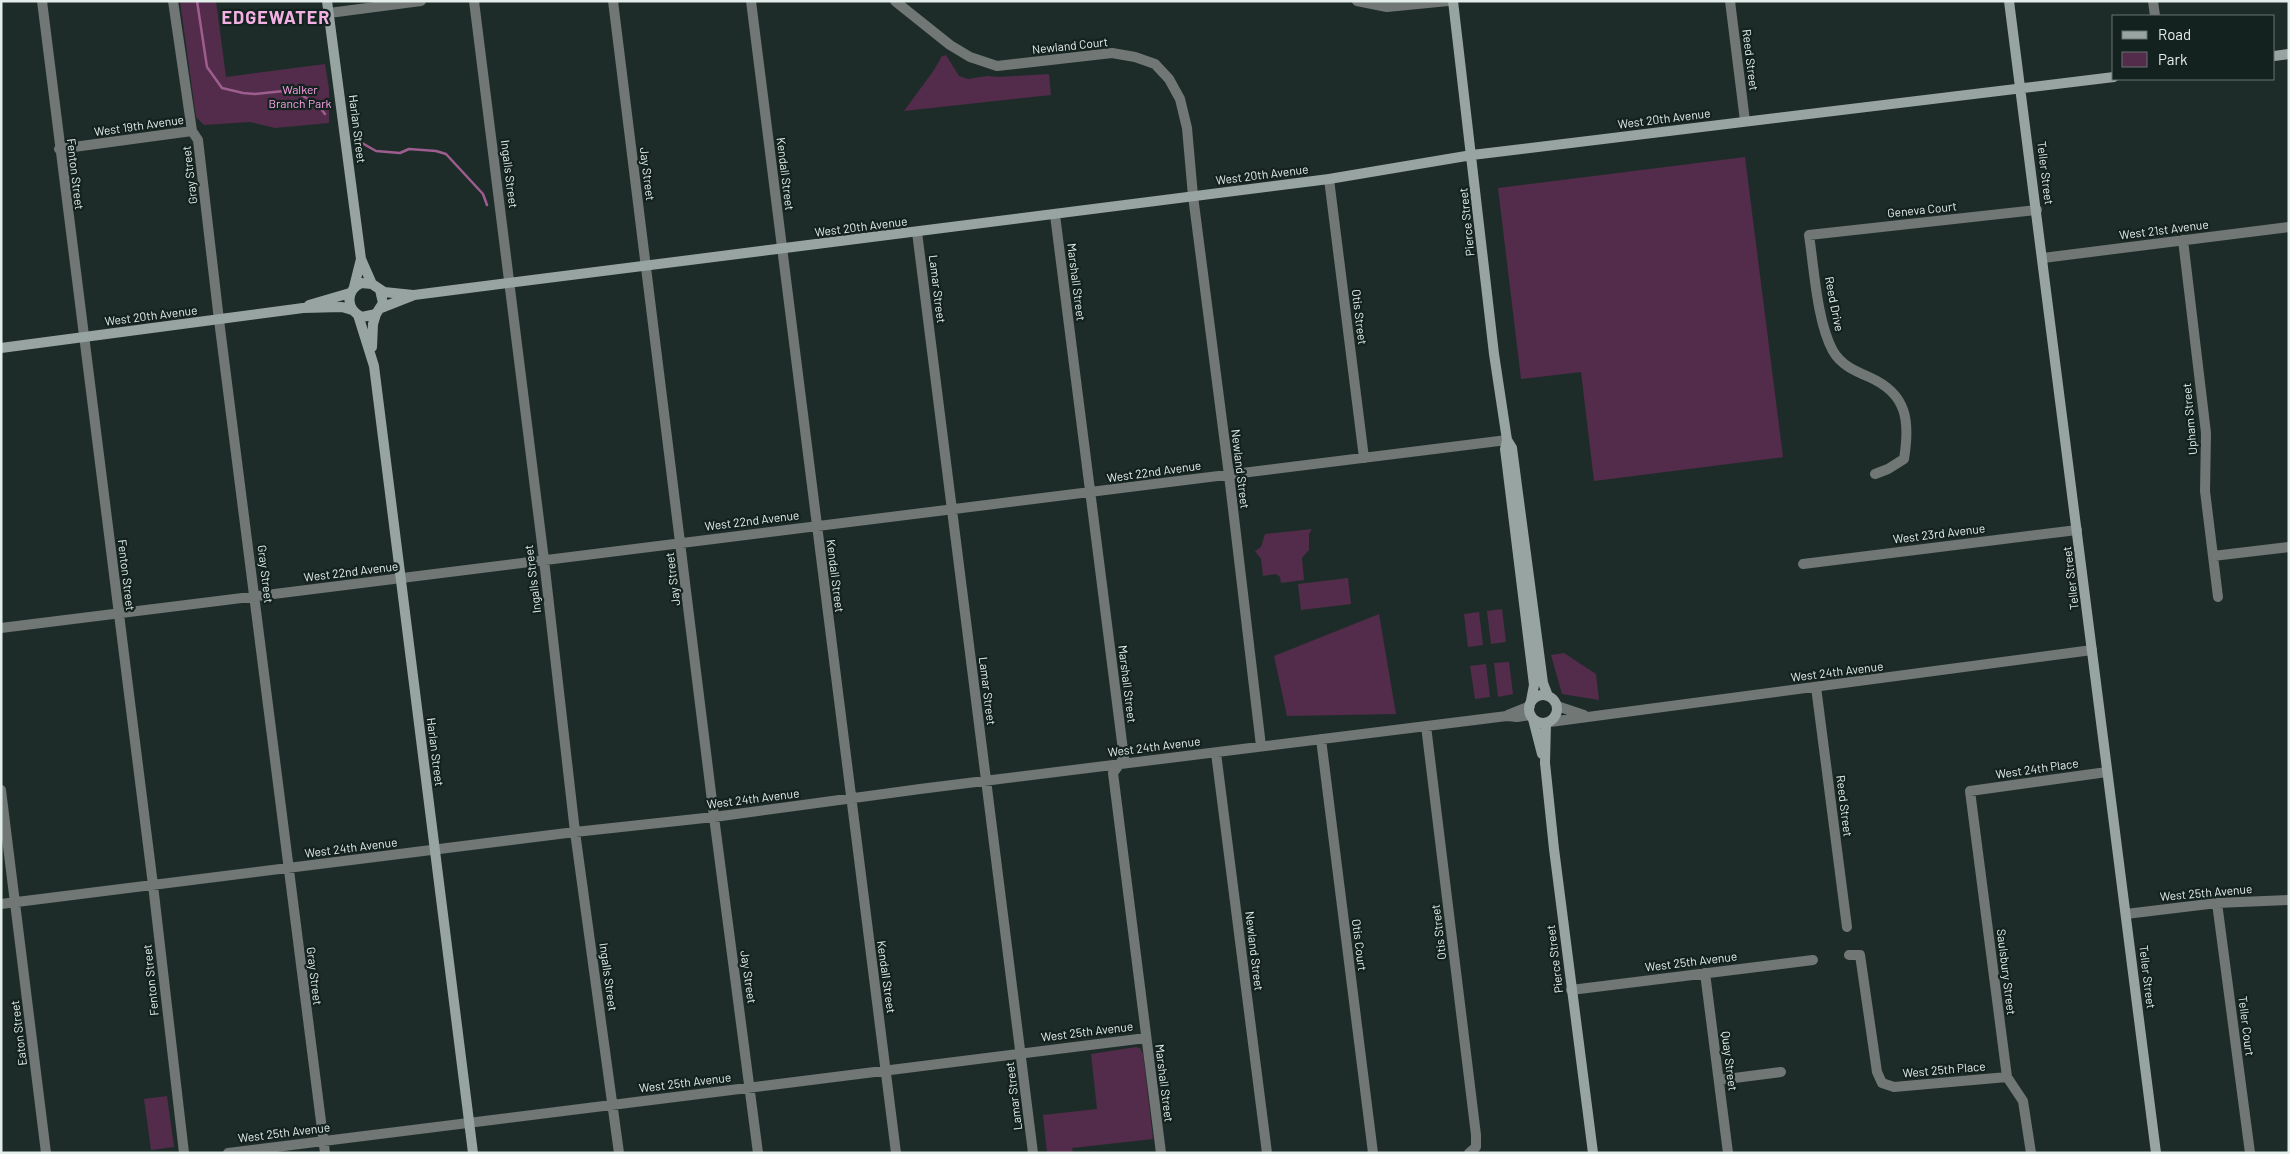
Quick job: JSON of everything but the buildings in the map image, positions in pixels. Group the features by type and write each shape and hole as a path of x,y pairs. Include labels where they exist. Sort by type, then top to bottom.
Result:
{"street":[{"name":"Fenton Street","path":"42,1 59,149 153,884 184,1153"},
{"name":"Gray Street","path":"172,1 192,131 198,140 218,320 255,595 324,1153"},
{"name":"Harlan Street","path":"327,1 361,259 376,287"},
{"path":"329,13 421,1"},
{"name":"Ingalls Street","path":"474,1 544,560 575,832 619,1153"},
{"name":"Jay Street","path":"613,1 714,817 758,1153"},
{"name":"Kendall Street","path":"751,1 896,1153"},
{"name":"Newland Court","path":"895,1 950,45 970,56 997,66 1112,53 1135,57 1155,64 1170,79 1180,99 1186,128 1192,196"},
{"path":"1356,1 1388,7 1448,1"},
{"name":"Pierce Street","path":"1453,1 1494,354 1507,440 1505,449 1534,685 1531,710 1545,762 1571,990 1593,1153"},
{"name":"Reed Street","path":"1730,1 1745,121"},
{"name":"Teller Street","path":"2009,1 2022,89 2156,1153"},
{"path":"2153,1 2155,15"},
{"path":"2275,56 2289,54"},
{"name":"West 20th Avenue","path":"379,311 414,295 1329,179 1472,155 2112,77"},
{"name":"West 19th Avenue","path":"59,149 192,131"},
{"name":"Otis Street","path":"1329,179 1364,458"},
{"name":"Newland Street","path":"1192,196 1229,474 1260,746"},
{"name":"Geneva Court","path":"1809,235 2037,210"},
{"name":"Marshall Street","path":"1055,215 1124,758 1114,774 1161,1153"},
{"name":"West 21st Avenue","path":"2043,258 2289,227"},
{"name":"Lamar Street","path":"917,232 985,781 1022,1053 1033,1153"},
{"name":"Reed Drive","path":"1809,235 1825,332 1834,352 1849,368 1875,380 1901,401 1908,433 1904,460 1875,474"},
{"name":"Upham Street","path":"2182,240 2206,433 2205,491 2218,596"},
{"name":"Harlan Street","path":"352,290 361,259"},
{"path":"365,283 376,287 383,299 379,311 367,317 355,312 349,302 352,290 365,283"},
{"name":"West 20th Avenue","path":"376,287 414,295"},
{"name":"West 20th Avenue","path":"304,308 352,290"},
{"name":"West 20th Avenue","path":"1,348 304,308 342,307 355,312"},
{"name":"Harlan Street","path":"379,311 373,324 372,355 473,1153"},
{"name":"Harlan Street","path":"355,312 372,355"},
{"name":"Pierce Street","path":"1507,440 1512,448 1543,682 1548,696"},
{"name":"West 22nd Avenue","path":"1,628 681,542 952,511 1229,474 1507,440"},
{"name":"West 23rd Avenue","path":"1803,564 2077,530"},
{"path":"2213,556 2289,547"},
{"name":"West 24th Avenue","path":"1548,722 2092,650"},
{"name":"Reed Street","path":"1816,688 1847,927"},
{"path":"1539,696 1548,696 1557,706 1556,715 1548,722 1531,710 1539,696"},
{"name":"West 24th Avenue","path":"1557,706 1585,716"},
{"name":"West 24th Avenue","path":"1,904 575,832 714,817 1260,746 1507,716 1517,717 1531,710"},
{"name":"Pierce Street","path":"1545,762 1548,722"},
{"name":"Otis Street","path":"1426,726 1476,1135 1476,1147 1469,1153"},
{"name":"Otis Court","path":"1321,739 1373,1153"},
{"name":"Newland Street","path":"1216,752 1267,1153"},
{"name":"West 24th Place","path":"1970,791 2107,772"},
{"name":"Eaton Street","path":"1,790 46,1153"},
{"name":"Saulsbury Street","path":"1970,791 2008,1077 2023,1101 2030,1153"},
{"name":"West 25th Avenue","path":"2126,914 2217,903 2289,900"},
{"name":"Teller Court","path":"2217,903 2250,1153"},
{"name":"West 25th Place","path":"1849,955 1860,955 1877,1072 1882,1083 1894,1087 2008,1077"},
{"name":"West 25th Avenue","path":"1571,990 1813,960"},
{"name":"Quay Street","path":"1705,973 1728,1153"},
{"name":"West 25th Avenue","path":"228,1153 1146,1038"},
{"path":"1719,1080 1781,1072"}],"green space":[{"name":"Walker Branch Park","path":"180,1 216,1 226,77 325,64 329,89 329,123 275,128 250,122 204,125 196,117"},
{"path":"946,55 959,76 968,79 987,76 1049,74 1051,95 904,111 942,56"},
{"path":"1745,157 1783,457 1594,481 1581,372 1521,379 1498,188"},
{"path":"1312,529 1309,534 1309,550 1302,558 1304,580 1281,583 1280,577 1276,574 1263,576 1261,559 1255,551 1261,547 1265,534"},
{"path":"1348,578 1351,604 1301,610 1298,584"},
{"path":"1502,609 1506,642 1491,644 1487,611"},
{"path":"1479,612 1483,645 1468,647 1464,614"},
{"path":"1379,614 1396,714 1287,716 1274,656"},
{"path":"1564,653 1596,674 1599,700 1562,694 1551,655"},
{"path":"1509,662 1513,694 1498,697 1494,663"},
{"path":"1486,664 1490,697 1475,699 1470,666"},
{"path":"1140,1048 1143,1054 1153,1139 1072,1148 1073,1153 1047,1153 1043,1115 1097,1109 1091,1054"},
{"path":"167,1096 174,1147 151,1150 144,1099"}],"waterway":[{"path":"197,1 207,67 222,88 255,94 293,90 318,105 325,114"},
{"path":"362,143 376,151 400,153 409,149 436,151 446,154 483,194 487,205"}],"district":[{"name":"EDGEWATER","path":"276,18"}]}
